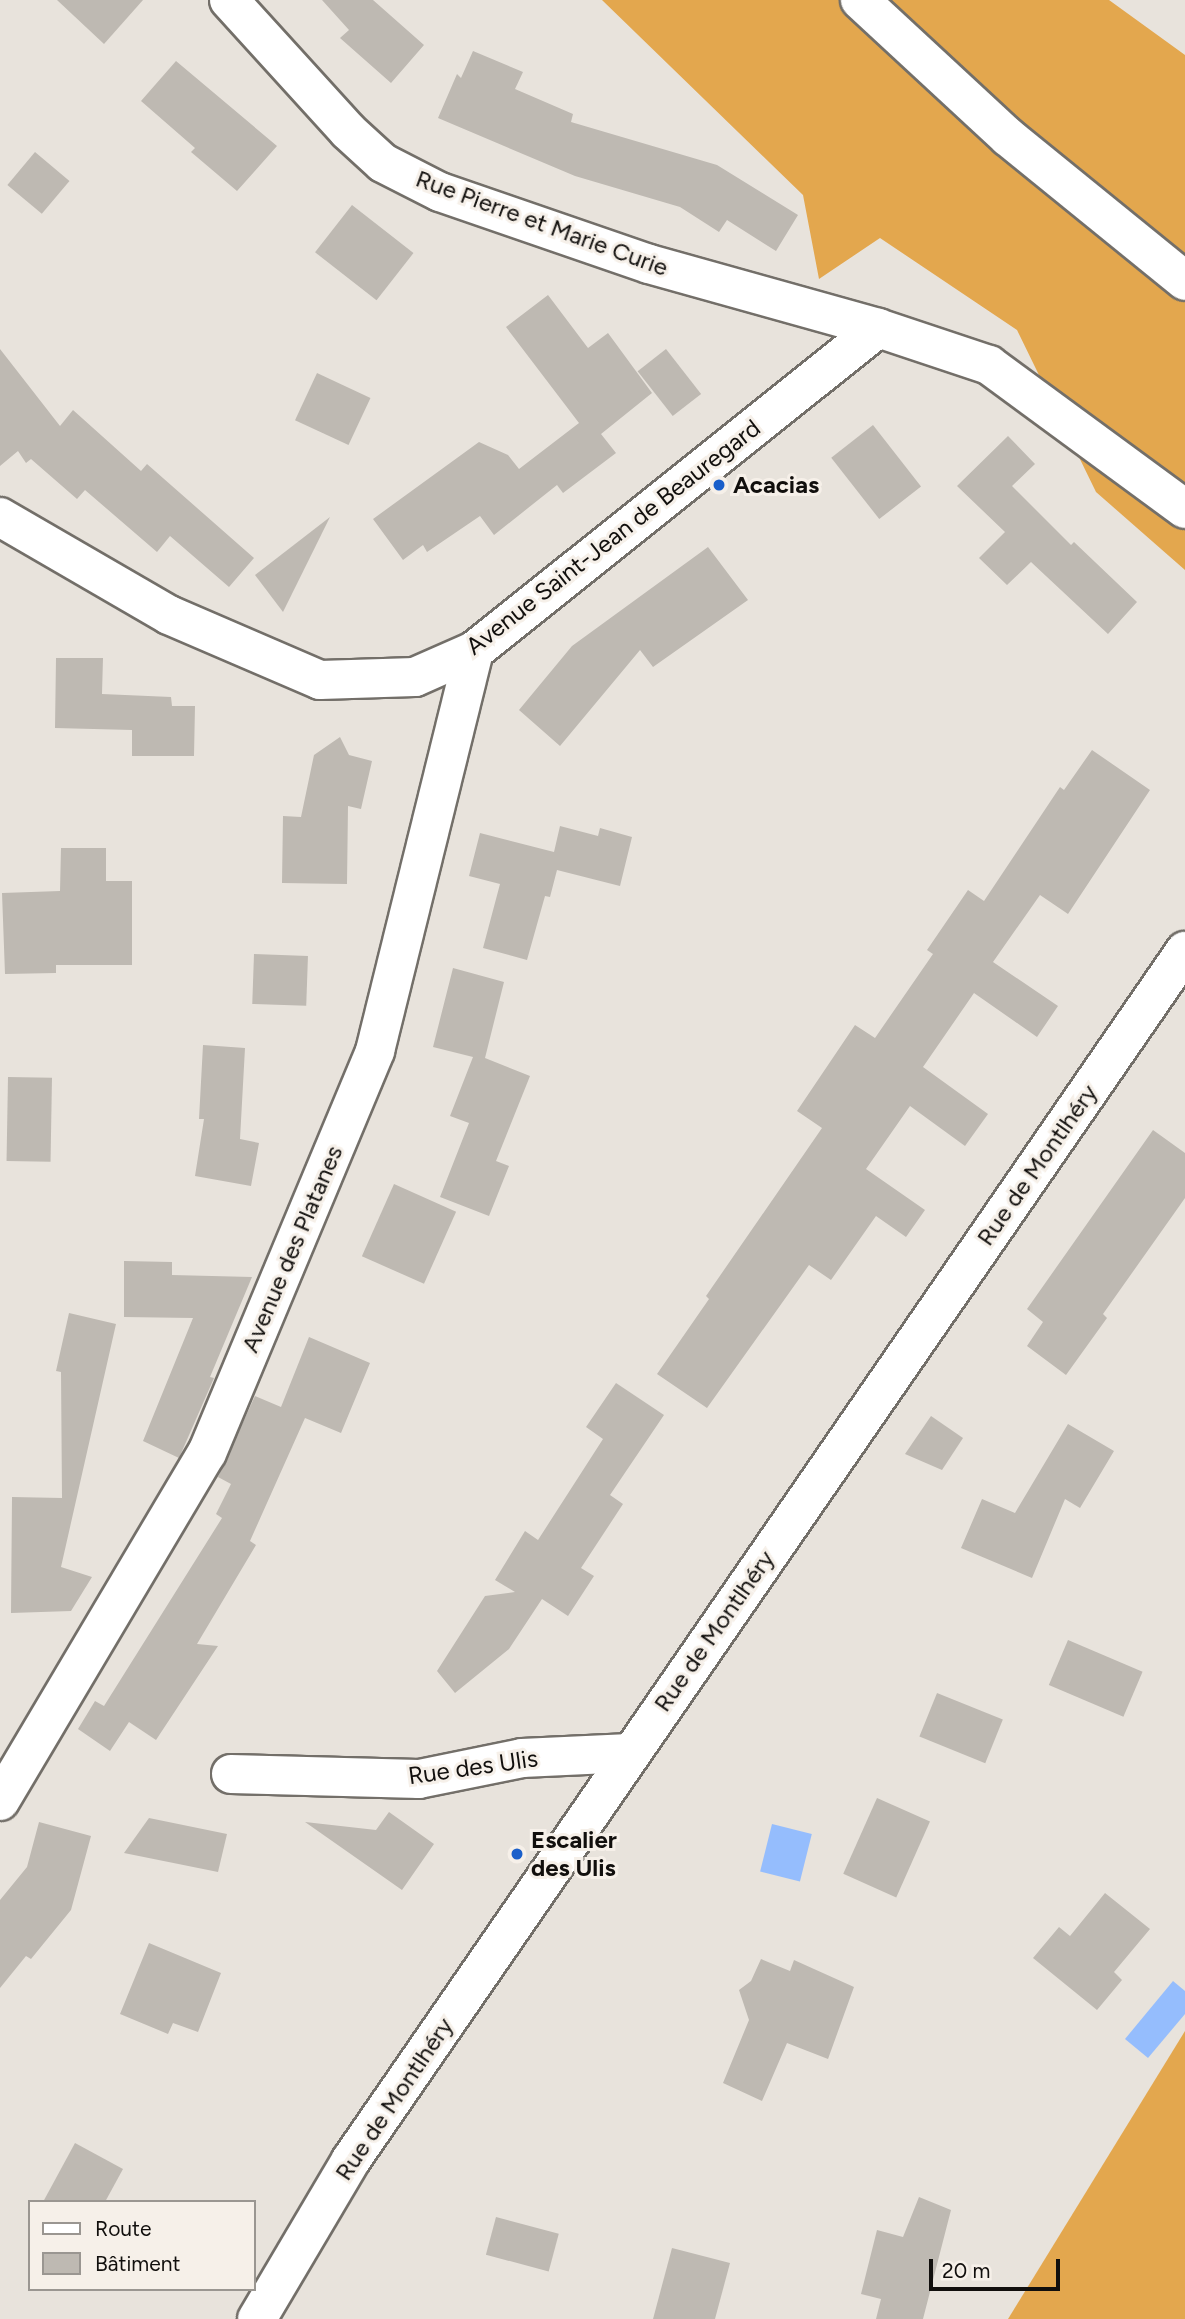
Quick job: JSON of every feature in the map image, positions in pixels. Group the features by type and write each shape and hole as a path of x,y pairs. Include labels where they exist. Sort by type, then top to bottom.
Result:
{"street":[{"name":"Rue Pierre et Marie Curie","path":"229,0 348,131 383,163 440,192 649,264 878,328"},
{"path":"860,0 1009,136 1185,281"},
{"path":"878,328 989,365 1185,509"},
{"name":"Avenue Saint-Jean de Beauregard","path":"0,517 169,615 320,680 415,677 474,651 878,328"},
{"name":"Avenue des Platanes","path":"0,1801 207,1453 375,1051 474,651"},
{"name":"Rue de Montlhéry","path":"257,2319 351,2160 1185,951"},
{"name":"Rue des Ulis","path":"232,1774 419,1779 522,1758 630,1753"}],"shaded area":[{"path":"602,0 1109,0 1185,55 1185,570 1096,492 1017,330 880,238 819,279 803,195"},
{"path":"1185,2031 1185,2319 1008,2319"}],"water":[{"path":"772,1824 812,1834 800,1881 760,1872"},
{"path":"1173,1981 1185,1991 1185,2014 1148,2058 1125,2039"}],"building":[{"path":"57,0 143,0 104,44"},
{"path":"322,0 373,0 424,45 391,83 340,38 349,30"},
{"path":"473,51 523,72 515,89 573,114 571,122 717,165 798,215 776,251 727,220 719,232 680,207 575,176 438,118 457,74 461,78"},
{"path":"176,61 277,146 237,191 191,152 195,148 141,101"},
{"path":"35,152 69,181 42,214 7,185"},
{"path":"352,205 413,253 377,300 315,252"},
{"path":"548,295 588,348 608,333 652,393 601,434 616,453 563,493 557,485 494,535 480,516 427,552 423,545 403,560 373,519 479,442 508,455 519,469 579,423 506,327"},
{"path":"0,349 60,426 73,410 141,471 147,464 254,558 229,587 170,536 157,552 85,490 77,499 31,459 26,463 18,451 0,466"},
{"path":"666,349 701,394 673,416 638,371"},
{"path":"317,373 370,398 348,445 295,420"},
{"path":"873,425 921,486 879,519 831,458"},
{"path":"1008,436 1035,464 1012,486 1071,545 1074,542 1137,602 1108,634 1031,562 1007,585 979,558 1005,532 957,486"},
{"path":"330,517 283,612 255,575"},
{"path":"708,547 748,600 653,667 640,650 560,746 519,710 572,646"},
{"path":"56,658 103,658 102,694 171,697 172,706 195,706 194,756 132,756 132,730 55,728"},
{"path":"340,737 349,755 372,761 361,809 348,806 347,884 282,883 283,816 301,817 314,755"},
{"path":"1092,750 1150,790 1068,914 1040,895 993,962 1058,1006 1037,1037 974,993 923,1067 988,1114 965,1146 910,1106 866,1169 925,1210 906,1237 876,1216 831,1280 809,1265 707,1408 657,1374 709,1299 706,1296 822,1128 797,1111 855,1025 875,1038 933,954 927,950 968,890 984,901 1060,787 1064,790"},
{"path":"560,826 598,836 600,828 632,837 620,886 557,870 550,897 545,896 527,960 483,948 500,884 469,876 480,833 554,852"},
{"path":"61,848 106,848 106,881 132,881 132,965 56,965 56,973 5,974 2,893 60,891"},
{"path":"254,954 308,956 306,1006 252,1004"},
{"path":"453,968 504,982 485,1058 530,1076 496,1161 509,1166 489,1216 440,1197 469,1123 450,1116 473,1057 433,1047"},
{"path":"203,1045 245,1048 240,1139 259,1143 251,1186 195,1176 204,1119 199,1119"},
{"path":"8,1077 52,1078 51,1162 7,1161"},
{"path":"1153,1130 1185,1153 1185,1198 1103,1314 1107,1318 1066,1375 1027,1346 1043,1322 1027,1309"},
{"path":"394,1184 456,1212 424,1284 362,1256"},
{"path":"124,1261 172,1262 172,1275 252,1277 210,1377 214,1378 179,1458 143,1441 193,1318 124,1317"},
{"path":"69,1313 116,1324 61,1567 92,1577 71,1611 11,1613 12,1497 62,1498 61,1372 56,1371"},
{"path":"309,1337 370,1363 341,1433 305,1418 250,1541 256,1545 197,1644 218,1646 156,1740 129,1722 110,1751 78,1729 95,1701 104,1706 222,1518 216,1514 231,1484 218,1477 255,1396 281,1407"},
{"path":"616,1383 664,1415 610,1495 623,1504 581,1568 594,1576 568,1616 542,1599 509,1649 455,1693 437,1671 485,1596 515,1592 495,1580 525,1531 538,1540 603,1439 586,1427"},
{"path":"931,1416 963,1438 942,1470 905,1454"},
{"path":"1068,1424 1114,1451 1080,1508 1065,1499 1032,1578 961,1548 982,1499 1015,1513"},
{"path":"1068,1640 1143,1672 1123,1717 1049,1685"},
{"path":"937,1693 1003,1720 985,1763 919,1737"},
{"path":"877,1798 930,1822 896,1897 843,1874"},
{"path":"389,1812 434,1844 402,1890 305,1822 376,1830"},
{"path":"149,1818 227,1834 218,1872 124,1853"},
{"path":"39,1822 91,1836 71,1910 31,1959 26,1956 0,1988 0,1900 27,1867"},
{"path":"1105,1893 1150,1929 1114,1972 1122,1980 1097,2010 1033,1958 1059,1927 1070,1936"},
{"path":"149,1943 221,1973 198,2032 173,2023 168,2034 120,2014"},
{"path":"761,1959 790,1971 794,1960 854,1987 828,2059 787,2043 762,2101 723,2083 749,2020 739,1990 751,1981"},
{"path":"75,2143 123,2169 106,2200 44,2200"},
{"path":"919,2197 951,2210 923,2319 876,2319 881,2299 861,2294 877,2230 903,2237"},
{"path":"496,2217 559,2234 549,2271 486,2255"},
{"path":"672,2248 730,2263 715,2319 653,2319"}],"place":[{"name":"Acacias","path":"719,485"},
{"name":"Escalier des Ulis","path":"517,1854"}]}
